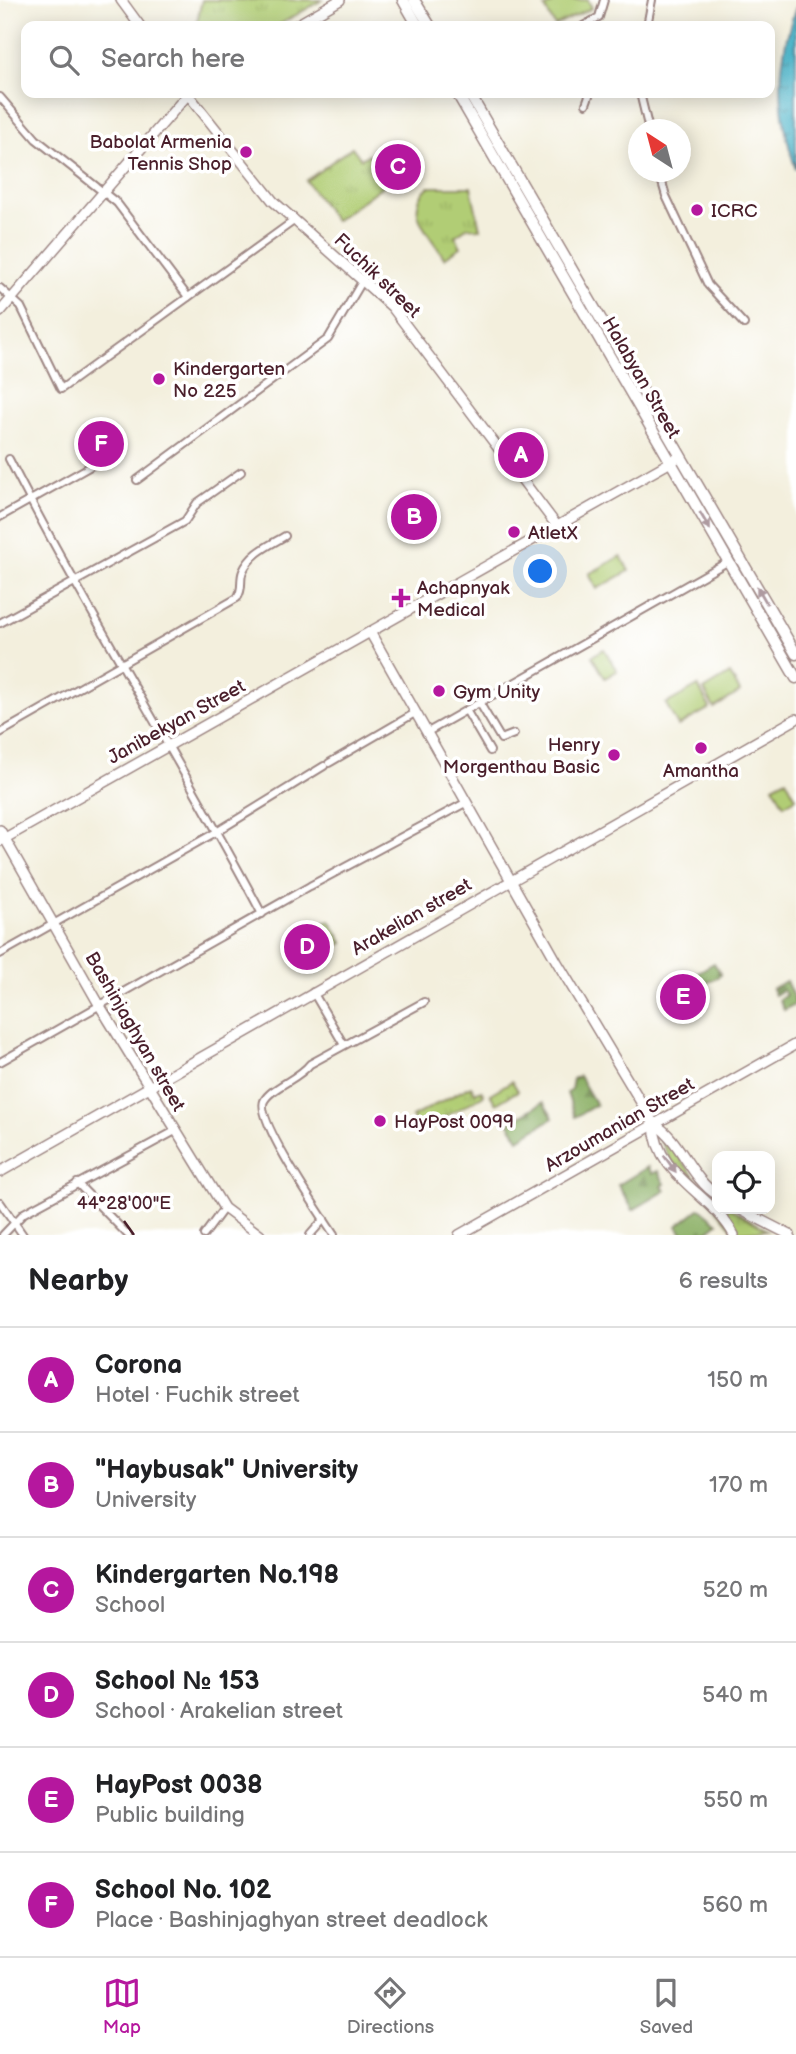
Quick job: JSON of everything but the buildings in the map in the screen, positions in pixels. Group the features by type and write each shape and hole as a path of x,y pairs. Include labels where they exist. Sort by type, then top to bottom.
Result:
{"main road":[{"path":"121,0 136,21"},
{"path":"296,21 332,0"},
{"path":"304,21 340,0"},
{"path":"402,0 415,21"},
{"path":"414,0 427,21"},
{"path":"0,311 184,98"},
{"name":"Fuchik street","path":"192,98 245,167 295,220 392,307 557,526"},
{"name":"Halabyan Street","path":"460,98 567,272"},
{"name":"Halabyan Street","path":"472,98 638,395 796,654"},
{"name":"Halabyan Street","path":"676,459 729,561 796,678"},
{"name":"Janibekyan Street","path":"1,836 169,745 676,459"},
{"path":"370,632 654,1124 666,1133 705,1187 712,1192"},
{"name":"Arakelian street","path":"0,1172 796,719"},
{"name":"Bashinjaghyan street","path":"1,836 148,1087 224,1208 260,1235"},
{"name":"Arzoumanian Street","path":"458,1235 796,1044"},
{"path":"654,1124 656,1144 670,1166 692,1192 727,1223 734,1235"},
{"path":"749,1214 790,1235"}],"street":[{"path":"592,21 599,17 604,0"},
{"path":"648,21 652,0"},
{"path":"0,97 36,139 117,202 188,297"},
{"path":"586,104 588,98"},
{"path":"640,98 646,119"},
{"path":"662,182 708,285 744,324"},
{"path":"0,288 21,307 61,389 295,220"},
{"path":"137,480 328,340 363,280"},
{"path":"9,459 73,583 169,745 262,914"},
{"path":"0,517 98,462"},
{"path":"0,623 185,521 197,503 241,472"},
{"path":"0,733 237,598 242,590 242,572 253,555 285,536"},
{"path":"426,733 729,561"},
{"path":"479,702 500,739 514,734"},
{"path":"466,710 489,751"},
{"path":"0,954 218,831 415,713"},
{"path":"0,1062 467,802"},
{"path":"313,992 345,1045"},
{"path":"334,1235 262,1111 263,1102 269,1094 303,1073 310,1064 424,1002"},
{"path":"3,1235 24,1213 175,1131"},
{"path":"77,1183 128,1235"},
{"path":"0,1202 23,1235"},
{"path":"204,1235 224,1208"},
{"path":"310,1235 324,1219"}],"green space":[{"path":"202,0 322,0 286,21 197,21"},
{"path":"559,0 588,0 592,8 565,21 552,21 545,8"},
{"path":"352,147 361,159 369,154 389,181 335,221 306,181"},
{"path":"428,187 471,187 480,229 468,227 455,236 461,247 444,258 418,215 421,197"},
{"path":"621,556 629,571 597,589 589,574"},
{"path":"604,649 617,671 605,678 592,656"},
{"path":"730,674 740,692 714,708 704,690"},
{"path":"698,686 710,708 678,726 666,704"},
{"path":"786,779 796,798 784,805 773,786"},
{"path":"330,920 343,943 329,951 316,927"},
{"path":"714,963 721,975 693,991 686,979"},
{"path":"786,981 796,1003 784,1010 779,1000 786,995 783,990 775,995 772,989"},
{"path":"579,1076 596,1105 575,1117 567,1093 571,1090 573,1079"},
{"path":"512,1081 518,1091 496,1104 490,1094"},
{"path":"471,1086 475,1093 481,1090 484,1095 420,1131 412,1117"},
{"path":"543,1102 553,1118 519,1139 509,1123"},
{"path":"658,1134 664,1135 698,1182 696,1188 670,1160"},
{"path":"648,1167 652,1174 658,1171 665,1184 662,1186 665,1191 633,1210 618,1185"},
{"path":"700,1208 718,1223 703,1235 683,1235 677,1226"},
{"path":"720,1214 740,1214 767,1230 736,1233"}],"water":[{"path":"796,7 796,170 785,128 781,88 784,49"}],"place":[{"name":"Babolat Armenia Tennis Shop","path":"246,152"},
{"name":"Kindergarten No.198","path":"398,167"},
{"name":"ICRC","path":"697,210"},
{"name":"Kindergarten No 225","path":"159,379"},
{"name":"School No. 102","path":"101,444"},
{"name":"Corona","path":"521,455"},
{"name":"\"Haybusak\" University","path":"414,517"},
{"name":"AtletX","path":"514,532"},
{"name":"Achapnyak Medical","path":"401,598"},
{"name":"Gym Unity","path":"439,691"},
{"name":"Amantha","path":"701,748"},
{"name":"Henry Morgenthau Basic","path":"614,755"},
{"name":"School № 153","path":"307,947"},
{"name":"HayPost 0038","path":"683,997"},
{"name":"HayPost 0099","path":"380,1121"}]}
